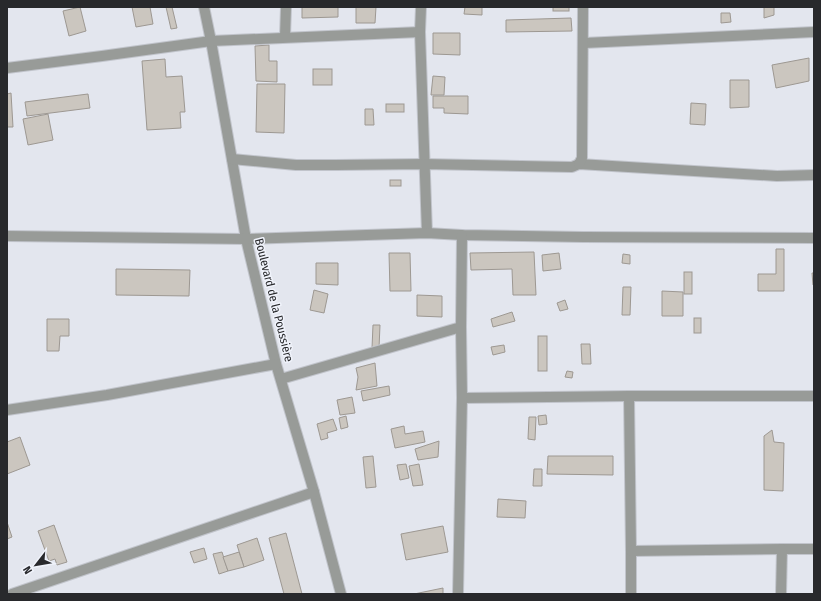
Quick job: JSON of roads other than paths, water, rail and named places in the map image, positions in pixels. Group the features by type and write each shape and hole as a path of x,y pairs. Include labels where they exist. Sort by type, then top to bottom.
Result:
{"street":[{"name":"Boulevard de la Poussière","path":"204,7 246,239 276,364 314,492 341,594"},
{"path":"285,37 286,7"},
{"path":"421,7 420,32 427,233"},
{"path":"579,164 582,158 584,43 583,7"},
{"path":"7,68 210,41 420,32"},
{"path":"584,43 814,32"},
{"path":"232,159 296,165 424,164 572,167 579,164 777,176 814,175"},
{"path":"7,236 246,239 427,233 583,237 814,238"},
{"path":"458,594 462,398 462,235"},
{"path":"281,379 461,327"},
{"path":"7,410 276,364"},
{"path":"629,396 631,594"},
{"path":"462,398 814,396"},
{"path":"12,594 314,492"},
{"path":"782,549 782,594"},
{"path":"631,551 814,549"}]}
